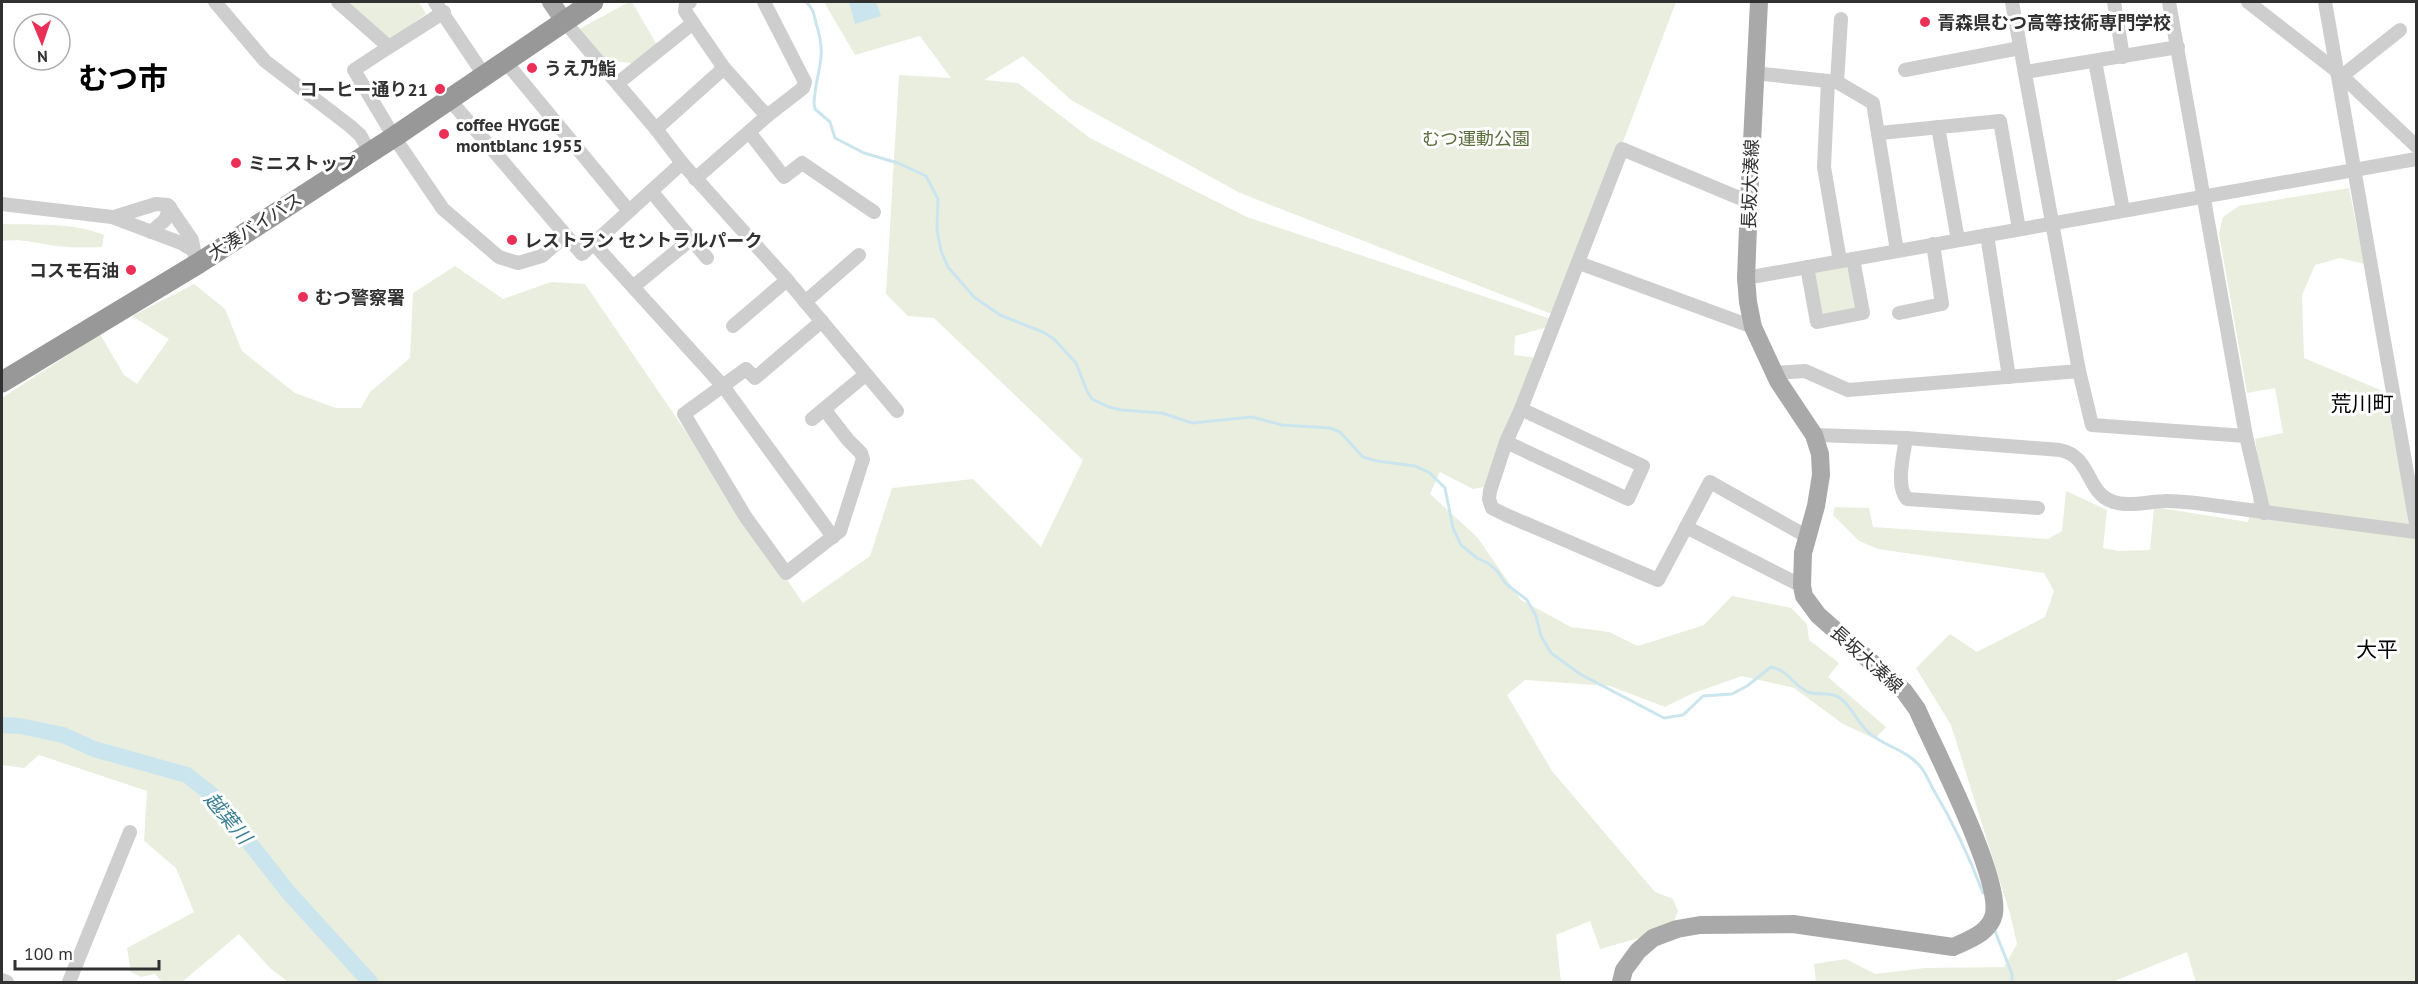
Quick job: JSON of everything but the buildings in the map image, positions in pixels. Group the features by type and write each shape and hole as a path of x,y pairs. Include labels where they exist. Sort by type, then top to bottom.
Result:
{"highway":[{"name":"大湊バイパス","path":"2,382 196,256 370,152 593,2"}],"main road":[{"path":"551,2 564,21"},
{"name":"長坂大湊線","path":"1621,982 1624,970 1638,951 1653,938 1677,929 1700,925 1793,924 1953,947 1988,927 1994,915 1992,893 1984,863 1917,709 1904,691 1818,615 1804,596 1801,570 1821,475 1820,454 1814,435 1774,373 1753,327 1746,278 1759,2"}],"street":[{"path":"214,2 265,61 350,126 360,135 370,152"},
{"path":"340,2 389,47"},
{"path":"690,2 686,4 686,11 693,23 724,68 766,117"},
{"path":"695,178 803,88 805,82 764,2"},
{"path":"2012,2 2054,222 2079,371 2092,425 2246,436"},
{"path":"2114,2 2123,57"},
{"path":"2169,2 2246,436 2264,513"},
{"path":"2248,2 2340,74 2416,146"},
{"path":"2325,2 2340,74 2416,524"},
{"path":"484,75 439,7 389,47 354,70 443,210 499,257 518,263 542,256 566,236"},
{"path":"1807,267 1817,322 1863,313 1824,167 1841,19"},
{"path":"564,21 618,83 682,163 787,280 897,411"},
{"path":"618,83 693,23"},
{"path":"2340,74 2400,30"},
{"path":"2025,72 2178,47"},
{"path":"1905,70 2020,48"},
{"path":"505,61 629,211"},
{"path":"2095,61 2123,210"},
{"path":"656,129 724,68"},
{"path":"1754,73 1832,82 1873,103 1880,133 1897,251"},
{"path":"449,99 582,254 682,163"},
{"path":"1880,133 2000,121 2019,229"},
{"path":"1938,127 1958,240"},
{"path":"749,132 784,177 802,163 874,212"},
{"path":"1749,202 1622,149 1521,410 1506,442 1489,499 1492,508 1506,515 1658,580 1710,482 1808,537"},
{"path":"1746,278 2416,159"},
{"path":"651,191 707,258"},
{"path":"112,217 162,203 170,207 192,240 196,256"},
{"path":"2,204 112,217 149,231 196,256"},
{"path":"149,231 146,219 151,206"},
{"path":"149,231 165,220 170,207"},
{"path":"1987,235 2009,377"},
{"path":"634,286 690,240"},
{"path":"594,244 723,387 833,537"},
{"path":"1899,313 1942,304 1932,244"},
{"path":"805,302 859,255"},
{"path":"1579,263 1753,327"},
{"path":"734,326 787,280"},
{"path":"822,321 756,378 746,369 684,414 745,516 786,573 840,531 863,459 861,453 824,409"},
{"path":"1774,373 1805,370 1848,390 2079,371"},
{"path":"812,419 865,375"},
{"path":"1506,442 1628,499 1643,466 1521,410"},
{"path":"1814,435 1906,438 2072,452 2098,492 2113,502 2186,502 2416,532"},
{"path":"1906,438 1901,486 1902,494 1907,499 2038,508"},
{"path":"1686,527 1802,586"},
{"path":"69,982 130,832"},
{"path":"2,980 7,982"}],"green space":[{"path":"351,2 419,2 426,14 392,38 386,38 351,7"},
{"path":"632,2 657,45 632,63 603,60 579,29"},
{"name":"むつ運動公園","path":"824,2 1676,2 1557,316 1240,193 1071,100 1023,56 984,80 1018,83 1090,138 1247,217 1551,319 1548,327 1515,336 1514,355 1537,358 1484,487 1473,489 1440,472 1430,494 1477,537 1521,600 1571,627 1609,632 1638,646 1704,625 1732,596 1791,608 1807,624 1809,640 1839,663 1828,677 1886,727 1875,739 1843,724 1794,688 1742,676 1691,694 1665,707 1610,686 1525,680 1507,695 1552,771 1655,892 1673,899 1678,911 1674,921 1639,938 1600,949 1590,921 1556,935 1561,982 288,982 270,968 239,934 182,982 162,982 155,974 141,977 131,972 127,948 194,912 176,868 144,841 147,791 39,755 24,768 2,765 2,398 100,334 124,375 137,384 169,339 132,316 194,284 225,309 242,351 295,393 336,408 361,408 370,392 410,358 413,293 455,266 503,299 551,282 585,284 803,603 870,556 892,488 973,479 1041,547 1083,460 934,318 908,316 886,294 899,75 951,78 920,36 855,55"},
{"path":"2349,188 2364,264 2340,258 2315,265 2302,295 2304,358 2385,392 2410,523 2416,523 2416,982 2196,982 2187,952 2112,982 1816,982 1814,964 1846,959 1875,974 1925,968 2004,967 2017,944 2011,917 1951,725 1916,668 1950,634 1977,652 2045,617 2054,591 2044,573 1878,549 1859,541 1833,515 1835,507 1869,508 1873,527 2048,539 2062,531 2066,491 2107,510 2103,548 2118,551 2150,550 2154,507 2248,522 2260,470 2255,439 2283,433 2275,388 2247,393 2219,234 2223,217 2239,206"},
{"path":"2,224 80,228 104,235 102,247 83,248 2,241"},
{"path":"1847,266 1856,306 1854,310 1826,315 1820,313 1814,271"}],"water":[{"path":"849,2 876,2 881,16 855,24"}],"waterway":[{"path":"806,2 814,14 821,46 815,109 830,122 835,138 864,153 898,163 926,176 938,199 937,230 941,251 948,267 974,297 1000,315 1043,332 1054,339 1076,363 1092,399 1121,410 1162,413 1192,423 1252,417 1282,425 1330,428 1340,432 1363,457 1415,466 1430,473 1445,488 1453,528 1461,545 1477,558 1488,563 1506,584 1527,600 1536,616 1541,636 1551,653 1580,674 1664,718 1683,715 1703,696 1732,694 1747,686 1771,667 1783,672 1808,692 1840,698 1872,735 1913,759 1921,767 1960,840 1983,893"},
{"name":"越葉川","path":"2,725 20,726 63,735 94,749 187,775 211,794 289,893 370,982"},
{"path":"1995,931 2012,974 2012,982"}],"place":[{"name":"青森県むつ高等技術専門学校","path":"1925,22"},
{"name":"うえ乃鮨","path":"532,68"},
{"name":"コーヒー通り21","path":"440,89"},
{"name":"coffee HYGGE montblanc 1955","path":"444,134"},
{"name":"ミニストップ","path":"236,163"},
{"name":"レストラン セントラルパーク","path":"512,240"},
{"name":"コスモ石油","path":"131,270"},
{"name":"むつ警察署","path":"303,297"}],"district":[{"name":"むつ市","path":"123,77"},
{"name":"荒川町","path":"2362,403"},
{"name":"大平","path":"2377,649"}]}
